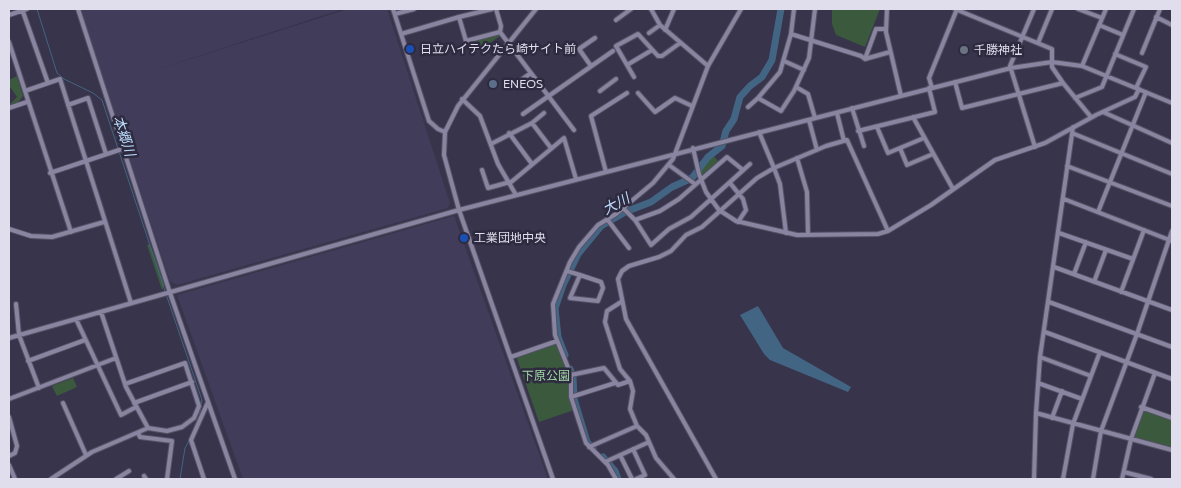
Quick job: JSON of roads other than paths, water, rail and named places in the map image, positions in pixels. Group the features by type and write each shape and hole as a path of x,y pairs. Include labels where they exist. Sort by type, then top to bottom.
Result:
{"street":[{"path":"9,15 24,9 48,83"},
{"path":"78,9 170,293 236,479"},
{"path":"393,9 430,121 438,129 446,132"},
{"path":"395,14 414,9"},
{"path":"401,34 458,16 492,9"},
{"path":"496,9 500,32 574,130"},
{"path":"536,9 462,99 446,132 444,161 459,210 553,479"},
{"path":"616,20 631,9"},
{"path":"651,9 660,25 708,66"},
{"path":"665,30 674,9"},
{"path":"616,479 607,461 590,446 573,396 572,375 557,341 553,304 574,254 598,225 625,210 670,165 677,152 708,66 741,9"},
{"path":"748,107 775,80 784,61 791,34 794,9"},
{"path":"758,98 781,111 804,70 812,42 816,9"},
{"path":"888,9 886,29 901,96"},
{"path":"858,131 935,112 929,78 956,9 1052,49 1051,62 1063,82 1091,118"},
{"path":"1034,9 1010,68 1035,148"},
{"path":"1038,43 1052,9"},
{"path":"1078,9 1102,18"},
{"path":"1082,66 1106,9"},
{"path":"1075,98 1102,87 1134,9"},
{"path":"1142,53 1160,9"},
{"path":"458,16 466,42 500,32"},
{"path":"1156,18 1172,25"},
{"path":"649,33 660,25"},
{"path":"1099,25 1123,35"},
{"path":"864,59 876,29 886,29"},
{"path":"634,77 616,46 638,34 658,56 662,56 680,43"},
{"path":"791,34 861,56 864,59"},
{"path":"591,66 579,49 595,38"},
{"path":"9,42 71,232"},
{"path":"627,65 652,50"},
{"path":"523,114 612,51"},
{"path":"864,59 890,52"},
{"path":"693,148 701,180 711,199 719,210 738,222 786,233 878,234 888,231 932,205 995,160 1035,148 1102,112 1135,97 1146,67 1115,54"},
{"path":"784,61 804,70"},
{"path":"9,338 459,210 677,152 810,120 1010,68 1051,62 1082,66 1172,103"},
{"path":"514,84 530,73"},
{"path":"24,91 60,79 131,304"},
{"path":"600,91 616,79"},
{"path":"955,82 962,108 1063,82"},
{"path":"796,87 808,94 815,118"},
{"path":"606,172 591,116 627,92"},
{"path":"1098,212 1146,92"},
{"path":"638,93 655,112 675,98 692,106"},
{"path":"68,105 88,98 106,154"},
{"path":"462,99 480,116 498,164 516,195"},
{"path":"9,107 28,102"},
{"path":"852,108 864,146"},
{"path":"1102,112 1172,143"},
{"path":"491,144 509,133 532,124 544,113"},
{"path":"837,113 844,141"},
{"path":"913,118 953,190"},
{"path":"810,120 817,150"},
{"path":"532,124 551,148"},
{"path":"877,127 888,153 924,138"},
{"path":"1034,479 1040,357 1073,127"},
{"path":"759,132 780,184 786,233"},
{"path":"509,133 532,164"},
{"path":"1072,133 1122,151 1172,174"},
{"path":"482,170 488,188 510,183 564,138 576,180"},
{"path":"716,479 626,319 621,302 618,279 626,268 667,254 686,235 702,227 739,193 774,168 847,140 888,231"},
{"path":"900,148 907,165 933,154"},
{"path":"50,172 122,149"},
{"path":"635,220 660,211 679,200 694,184 727,157 743,170"},
{"path":"797,158 807,192 808,234"},
{"path":"625,210 635,220 651,245 669,229 691,217 750,164"},
{"path":"670,165 694,184"},
{"path":"1068,166 1172,206"},
{"path":"730,183 739,193 746,210 738,222"},
{"path":"1064,199 1171,240"},
{"path":"607,219 629,248"},
{"path":"9,229 31,236 52,237 104,222"},
{"path":"1121,292 1144,230"},
{"path":"1093,479 1101,431 1171,240 1172,230"},
{"path":"1059,233 1133,259"},
{"path":"1074,274 1086,242"},
{"path":"1094,282 1106,250"},
{"path":"1054,267 1172,310"},
{"path":"567,271 573,273 580,275 602,282 603,288 598,301 570,298 580,275"},
{"path":"621,302 607,311 605,322 620,369 630,381 633,391 630,409 637,426 646,435 656,458 674,479"},
{"path":"1049,302 1172,347"},
{"path":"16,304 19,335 38,388"},
{"path":"101,312 125,384 148,428"},
{"path":"76,319 96,366 121,415 135,405 192,382"},
{"path":"1044,332 1172,379"},
{"path":"28,361 85,340"},
{"path":"511,357 557,341"},
{"path":"1063,479 1073,424 1100,352"},
{"path":"1040,357 1092,376"},
{"path":"9,399 116,358"},
{"path":"52,479 86,455 148,428 166,431 182,427 194,418 199,406 185,363 125,384"},
{"path":"572,375 604,368 615,383 620,386 630,381"},
{"path":"1122,479 1131,439 1155,372"},
{"path":"573,396 615,383"},
{"path":"1038,383 1082,399"},
{"path":"1052,418 1062,392"},
{"path":"204,479 191,440 208,402"},
{"path":"63,403 86,455"},
{"path":"199,406 206,408"},
{"path":"1141,407 1172,418"},
{"path":"1036,413 1172,450"},
{"path":"9,417 17,446 15,453 9,456"},
{"path":"590,446 637,426"},
{"path":"138,433 140,437 172,441 167,479"},
{"path":"607,461 649,442"},
{"path":"633,449 645,475 636,479"},
{"path":"620,455 632,479"},
{"path":"9,465 15,479"},
{"path":"116,479 129,471"},
{"path":"1124,472 1151,479"}],"water":[{"path":"758,306 783,348 851,387 848,392 770,360 764,354 740,315"}],"waterway":[{"name":"本郷川","path":"37,9 57,73 64,79 93,93 102,100 165,291"},
{"name":"大川","path":"565,355 558,337 555,308 563,285 578,254 601,226 625,212 651,202 672,187 692,178 708,157 722,146 726,131 734,119 740,97 762,77 772,60 781,9"},
{"name":"本郷川","path":"167,297 202,400 199,417"},
{"name":"大川","path":"570,369 573,377 574,399 587,442 593,449"},
{"name":"本郷川","path":"180,479 185,448 190,439"},
{"name":"大川","path":"603,457 615,471 618,479"}],"place":[{"name":"日立ハイテクたら崎サイト前","path":"410,49"},
{"name":"千勝神社","path":"964,50"},
{"name":"ENEOS","path":"493,84"},
{"name":"工業団地中央","path":"464,238"}],"park label":[{"name":"下原公園","path":"546,376"}]}
